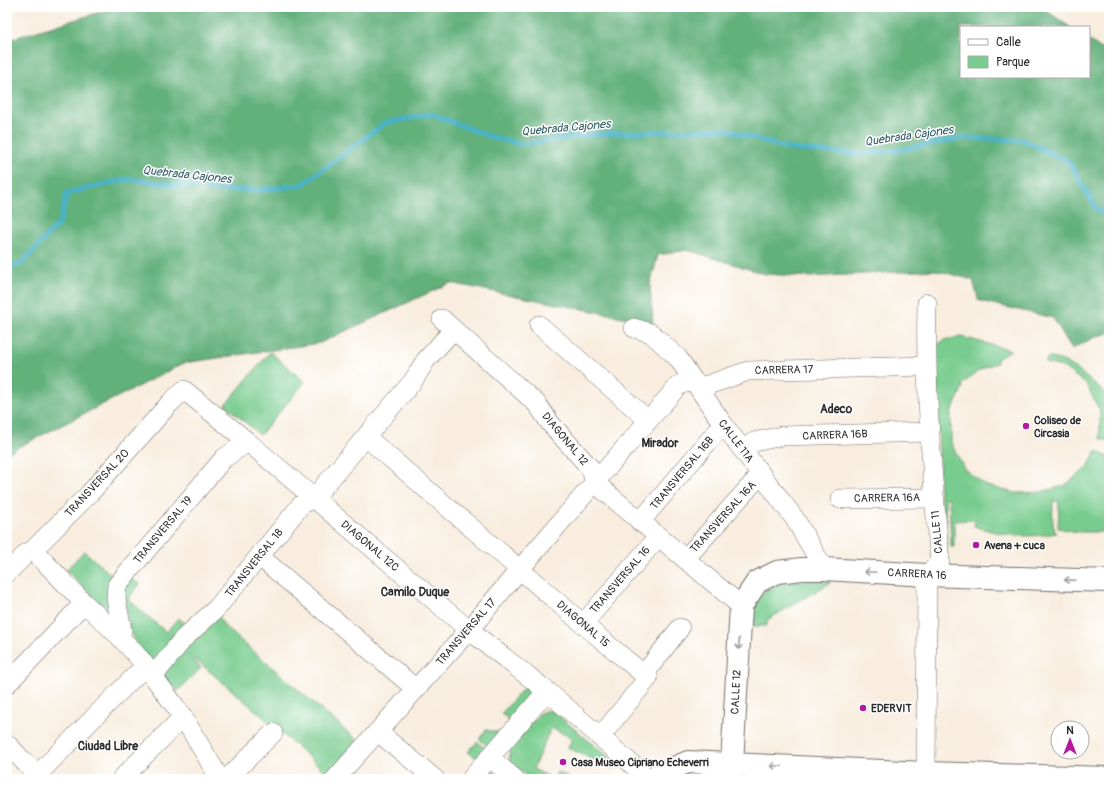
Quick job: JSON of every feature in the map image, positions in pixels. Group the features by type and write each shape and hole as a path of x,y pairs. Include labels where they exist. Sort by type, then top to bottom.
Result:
{"street":[{"name":"CALLE 11","path":"927,304 926,366 929,432 940,562 927,575"},
{"name":"TRANSVERSAL 18","path":"38,777 138,673 159,670 184,638 216,609 301,504 314,498 412,381 448,325"},
{"name":"DIAGONAL 12","path":"448,325 536,404 550,423 591,470 594,483 741,606"},
{"path":"540,326 648,420"},
{"name":"CALLE 11A","path":"634,328 651,333 678,358 723,424 796,519 824,570"},
{"name":"CARRERA 17","path":"594,483 679,385 687,382 705,386 748,371 926,366"},
{"name":"DIAGONAL 12C","path":"184,390 248,442 469,630 547,691 648,779"},
{"name":"TRANSVERSAL 20","path":"7,573 28,552 33,550 89,494 170,403 184,390"},
{"name":"TRANSVERSAL 16B","path":"640,522 723,424"},
{"name":"CARRERA 16B","path":"743,450 754,442 782,436 929,432"},
{"name":"DIAGONAL 15","path":"366,437 648,678"},
{"name":"TRANSVERSAL 19","path":"118,635 122,630 116,599 117,585 224,458 248,442"},
{"name":"TRANSVERSAL 16A","path":"685,559 761,474"},
{"name":"TRANSVERSAL 17","path":"335,779 469,630 594,483"},
{"name":"CARRERA 16A","path":"840,499 934,498"},
{"name":"TRANSVERSAL 16","path":"583,624 658,537"},
{"path":"33,550 84,603 118,635 150,671 183,717 220,779"},
{"path":"259,556 416,689"},
{"name":"CARRERA 16","path":"741,606 757,582 777,572 802,569 1109,581"},
{"path":"926,776 927,575"},
{"path":"7,684 84,603"},
{"name":"CALLE 12","path":"732,772 741,606"},
{"path":"600,737 648,678 648,669 680,628"},
{"path":"471,779 547,691"},
{"path":"121,779 183,717"},
{"path":"378,732 435,779"},
{"path":"227,779 272,733"},
{"path":"7,744 38,777"},
{"path":"490,758 512,778"},
{"path":"648,779 688,762 732,772 1109,778"}],"green space":[{"path":"117,7 1041,7 1069,26 960,26 960,78 1090,78 1090,41 1109,54 1109,333 1095,337 1072,349 1053,318 980,301 978,299 973,280 935,270 811,277 765,274 687,250 658,255 650,285 653,323 450,283 320,343 184,363 7,453 7,40"},
{"path":"962,337 1011,350 997,359 997,363 974,374 962,385 963,387 951,413 951,443 965,470 987,486 1015,493 1040,492 1064,486 1088,467 1096,451 1109,457 1109,532 1078,532 1058,528 1059,502 1053,501 1053,521 1056,533 1035,536 1004,534 974,526 975,522 973,520 954,521 954,547 951,547 949,498 945,498 946,553 940,496 936,345 947,339"},
{"path":"270,352 305,382 260,435 225,405"},
{"path":"1048,357 1063,361 1074,367 1109,396 1109,441 1100,439 1100,411 1086,384 1063,367 1045,363"},
{"path":"84,551 108,572 115,576 115,618 66,570"},
{"path":"129,578 140,584 128,599 166,632 178,618 189,626 156,665 147,658 130,632 123,589"},
{"path":"788,581 830,581 830,583 767,620 767,626 747,626 754,606 767,589 781,582"},
{"path":"218,617 224,626 358,741 328,774 195,659 194,660 201,668 178,691 176,691 164,677 167,668"},
{"path":"527,684 536,692 512,721 501,714"},
{"path":"545,711 555,713 616,763 613,769 568,748 572,738 551,728 533,769 554,779 530,779 510,762 509,750 540,713"},
{"path":"486,730 503,733 490,748 479,739"},
{"path":"477,742 488,750 479,760 468,752"},
{"path":"488,767 502,779 477,779"},
{"path":"557,772 567,776 566,779 554,779"}],"waterway":[{"name":"Quebrada Cajones","path":"7,268 21,264 60,222 67,193 128,179 217,190 259,190 302,185 385,123 432,114 491,137 521,144 599,134 725,129 790,149 857,154 893,151 963,138 1023,140 1069,162 1096,208 1109,219"}],"place":[{"name":"Coliseo de Circasia","path":"1026,426"},
{"name":"Avena + cuca","path":"976,545"},
{"name":"EDERVIT","path":"863,708"},
{"name":"Casa Museo Cipriano Echeverri","path":"563,762"}],"district":[{"name":"Adeco","path":"836,409"},
{"name":"Mirador","path":"660,443"},
{"name":"Camilo Duque","path":"415,592"},
{"name":"Ciudad Libre","path":"108,746"}]}
